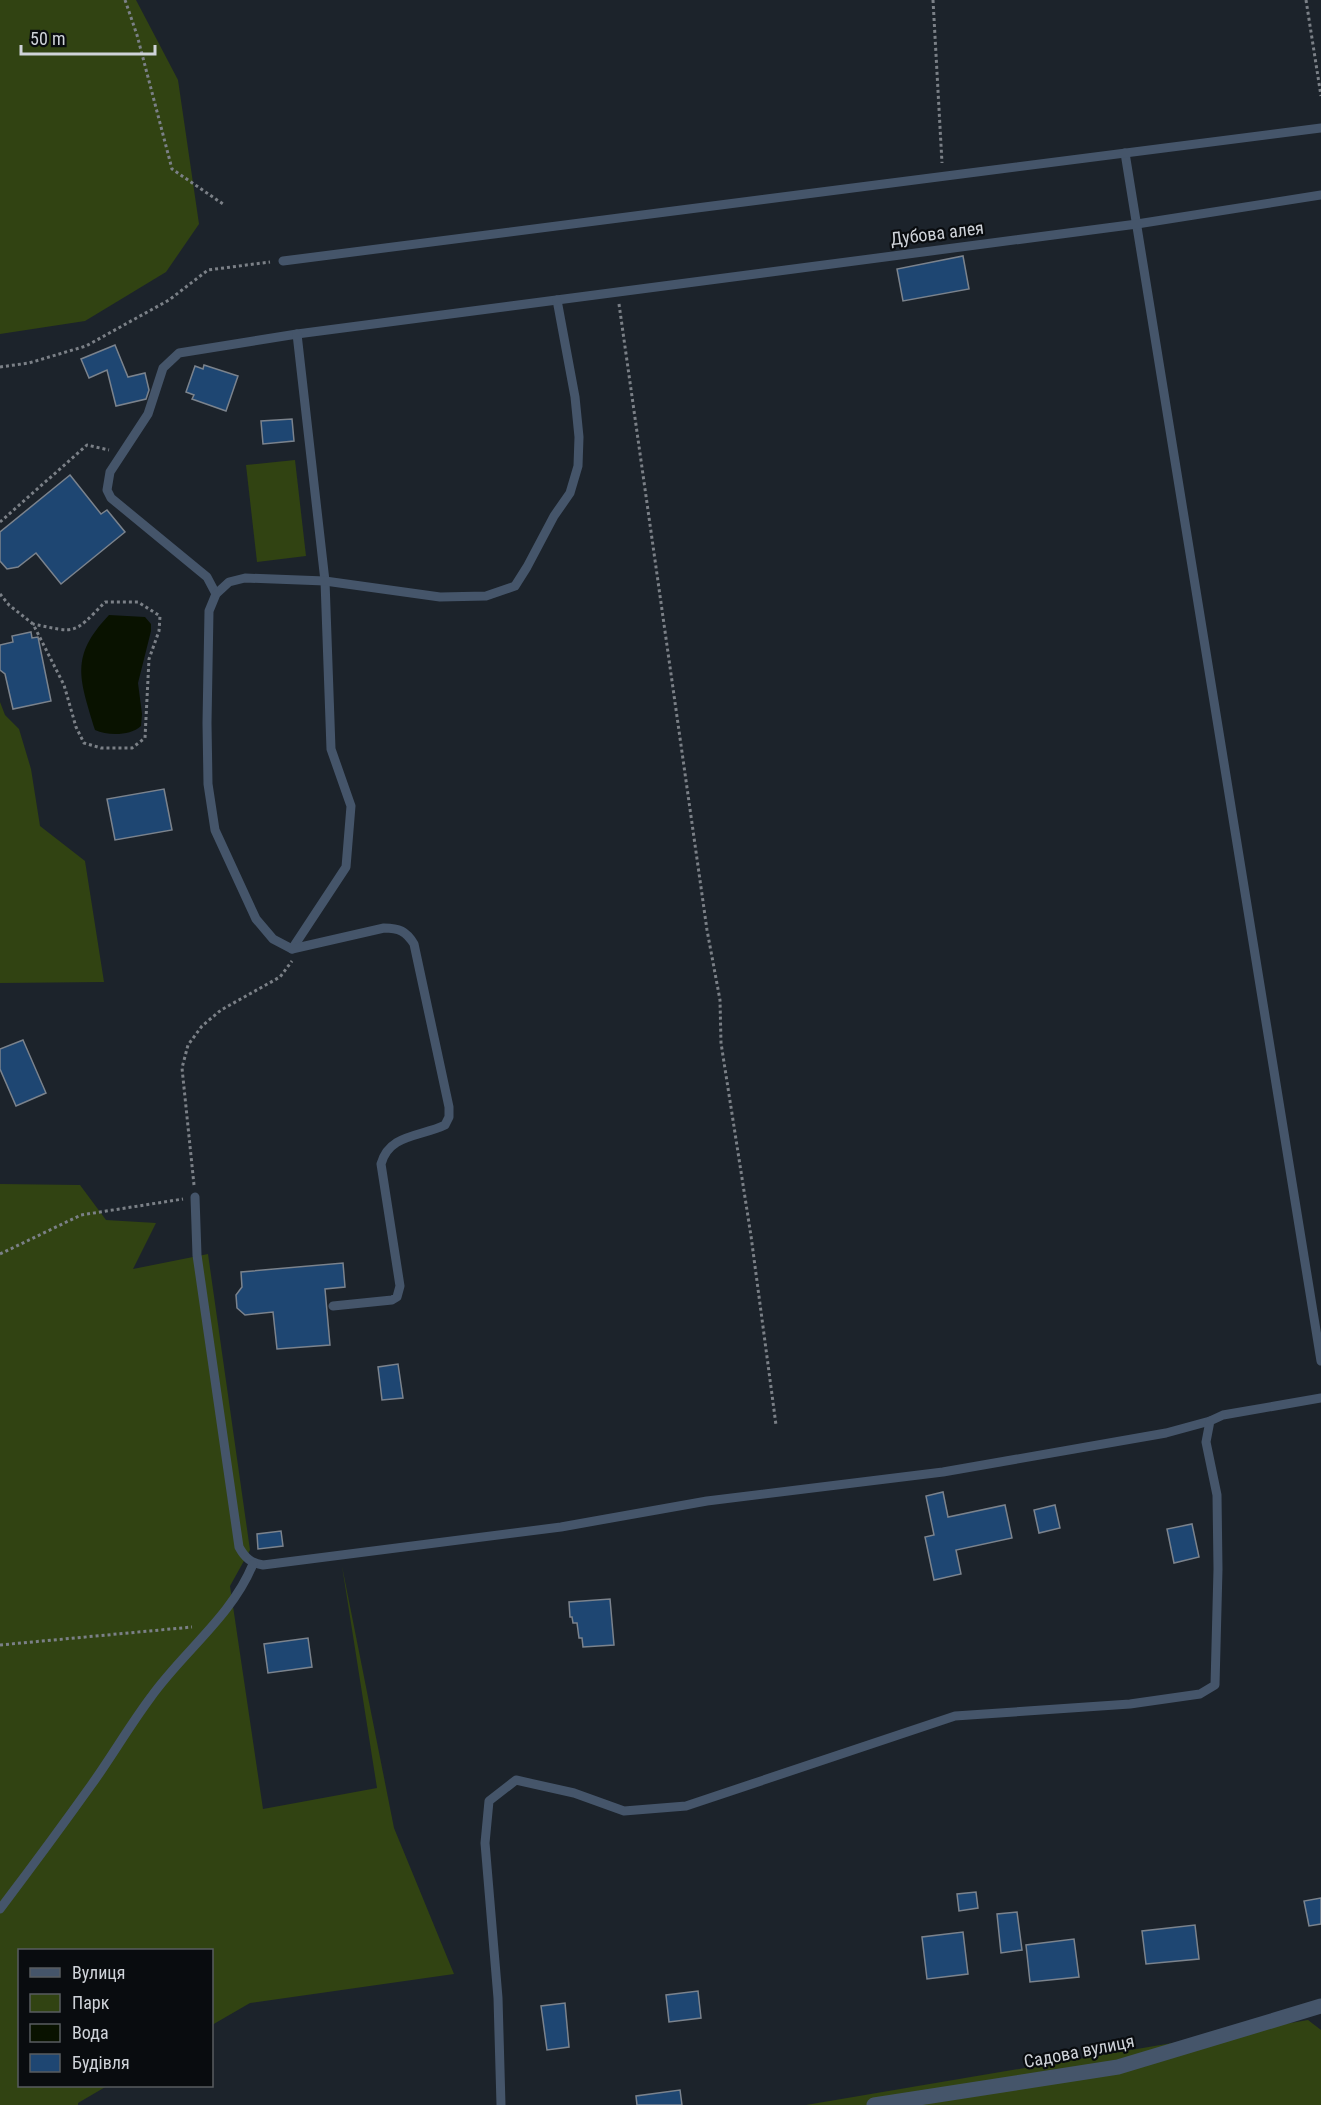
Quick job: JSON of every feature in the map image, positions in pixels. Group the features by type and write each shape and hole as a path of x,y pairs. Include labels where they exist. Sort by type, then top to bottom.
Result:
{"street":[{"name":"Садова вулиця","path":"874,2105 1118,2067 1321,2006"}],"lane":[{"path":"283,261 1321,128"},
{"path":"1125,153 1321,1361"},
{"name":"Дубова алея","path":"216,594 207,577 111,498 107,490 108,479 148,414 164,368 179,353 297,334 1137,224 1321,195"},
{"path":"333,1306 392,1300 397,1297 400,1286 381,1164 390,1146 445,1125 449,1117 449,1107 414,944 408,934 396,928 384,928 292,949 273,939 256,919 215,830 208,784 209,611 216,594 229,582 244,578 325,581 440,597 486,596 515,586 554,516 570,494 578,466 579,437 575,397 557,300"},
{"path":"292,949 346,867 351,806 332,749 325,581 297,334"},
{"path":"195,1197 197,1255 239,1547 244,1556 253,1564 263,1566 561,1527 707,1501 943,1472 1166,1433 1210,1421 1223,1415 1321,1398"},
{"path":"501,2105 498,1998 485,1843 489,1801 516,1780 574,1793 624,1811 686,1806 955,1716 1130,1704 1200,1694 1215,1685 1218,1569 1216,1495 1206,1442 1210,1421"},
{"path":"0,1909 93,1783 151,1696 213,1626 246,1580 253,1564"}],"path":[{"path":"125,0 137,35 172,170 223,204"},
{"path":"933,0 943,176"},
{"path":"1306,0 1321,96"},
{"path":"0,367 29,363 86,346 169,300 208,270 283,261"},
{"path":"617,291 707,930 720,1000 722,1043 776,1425"},
{"path":"0,522 87,445 123,453"},
{"path":"0,594 9,605 33,624 64,685 76,727 84,743 101,748 132,748 145,738 149,659 159,631 160,616 138,602 105,602 81,627 68,631 33,624"},
{"path":"0,1254 81,1215 195,1197 182,1068 188,1046 201,1026 221,1010 280,977 292,962 292,949"},
{"path":"0,1645 213,1626"}],"green space":[{"path":"0,0 136,0 178,80 199,224 166,272 85,321 0,334"},
{"path":"295,460 306,556 257,562 246,465"},
{"path":"0,702 5,715 19,729 31,769 40,826 85,861 104,982 0,983"},
{"path":"0,1184 80,1185 106,1220 156,1223 133,1269 208,1254 250,1550 230,1586 263,1809 377,1788 342,1566 394,1828 454,1974 250,2003 213,2024 213,1949 18,1949 18,2087 105,2087 78,2105 0,2105"},
{"path":"1308,2020 1321,2030 1321,2105 806,2105"}],"water":[{"path":"109,615 145,617 151,624 138,683 142,714 141,726 131,732 119,734 95,730 82,682 83,656 96,630"}],"building":[{"path":"963,256 969,289 903,301 897,269"},
{"path":"115,345 128,377 145,373 149,390 146,399 116,406 107,370 89,378 81,359"},
{"path":"204,365 238,376 226,411 192,399 194,395 186,392 195,366 203,369"},
{"path":"292,419 294,441 263,444 261,421"},
{"path":"70,475 101,514 107,510 125,532 61,584 36,553 18,567 7,569 0,561 0,532"},
{"path":"31,632 32,638 38,637 51,701 13,709 5,674 0,670 0,645 13,642 12,636"},
{"path":"164,789 172,830 115,840 107,799"},
{"path":"23,1040 46,1093 16,1106 0,1069 0,1049"},
{"path":"343,1263 345,1287 325,1289 330,1345 277,1349 273,1312 245,1315 237,1308 236,1295 242,1287 241,1272"},
{"path":"398,1364 403,1398 382,1400 378,1367"},
{"path":"943,1492 948,1517 1005,1505 1012,1538 956,1550 961,1574 934,1580 925,1537 934,1535 926,1496"},
{"path":"1055,1505 1060,1528 1039,1533 1034,1510"},
{"path":"1192,1524 1199,1557 1174,1563 1167,1529"},
{"path":"281,1531 283,1546 258,1549 257,1534"},
{"path":"610,1599 614,1645 583,1647 577,1623 573,1623 570,1617 569,1602"},
{"path":"308,1638 312,1667 268,1673 264,1644"},
{"path":"976,1892 978,1908 959,1911 957,1894"},
{"path":"1321,1898 1321,1924 1309,1926 1304,1901"},
{"path":"1017,1912 1022,1950 1001,1953 997,1914"},
{"path":"1195,1925 1199,1959 1146,1964 1142,1931"},
{"path":"963,1932 968,1974 927,1979 922,1937"},
{"path":"1074,1939 1079,1977 1030,1982 1026,1945"},
{"path":"698,1991 701,2018 669,2022 666,1995"},
{"path":"565,2003 569,2047 547,2050 541,2006"},
{"path":"680,2090 682,2105 637,2105 636,2096"}]}
